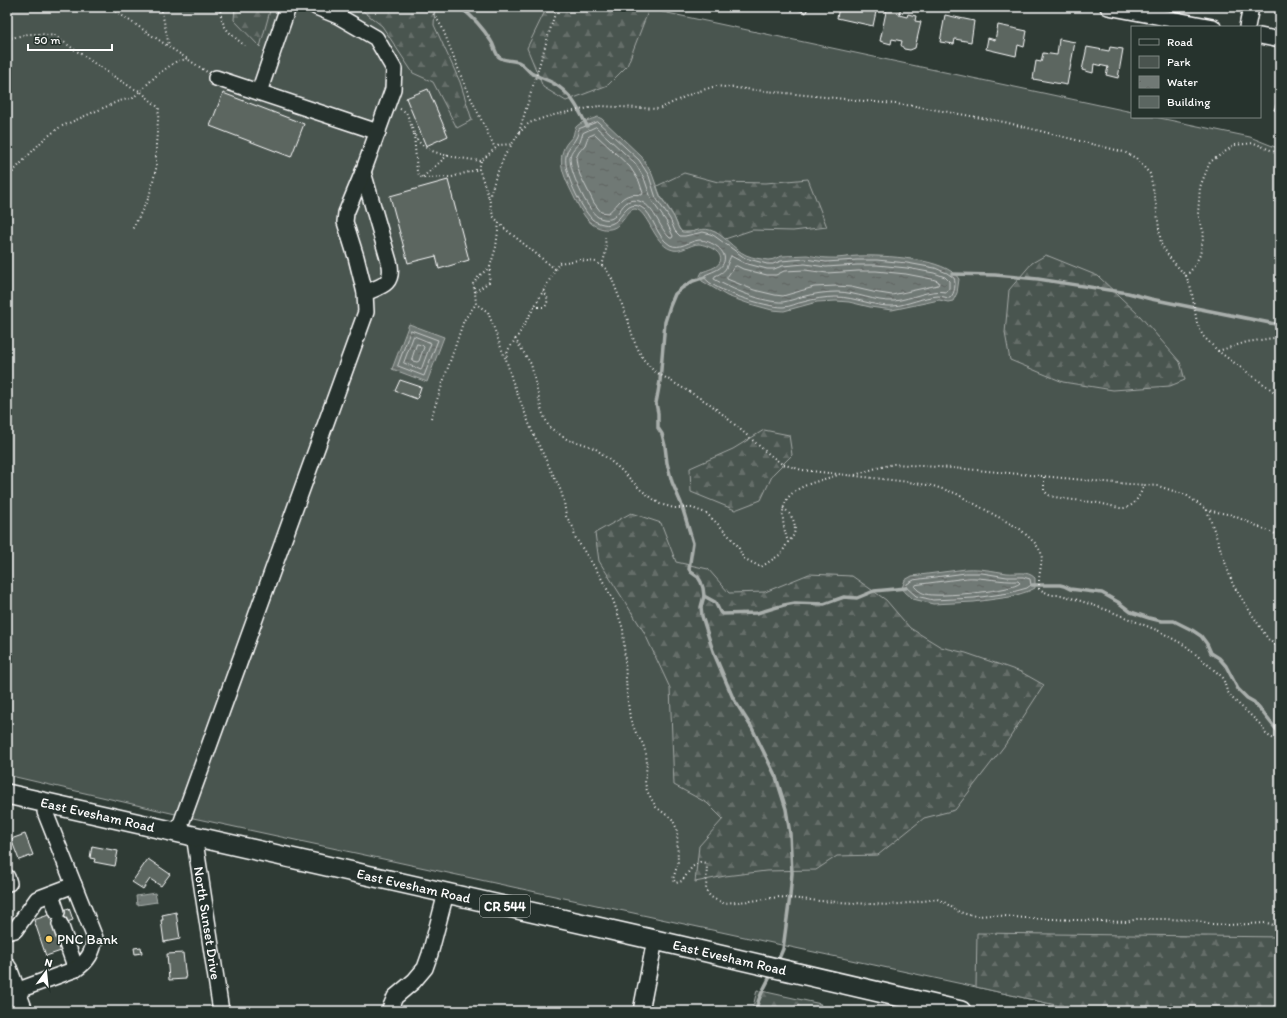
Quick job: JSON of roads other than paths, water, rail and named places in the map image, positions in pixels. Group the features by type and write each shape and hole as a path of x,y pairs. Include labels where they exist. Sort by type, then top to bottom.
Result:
{"main road":[{"name":"East Evesham Road","path":"7,794 655,940 937,1008 961,1011"},
{"path":"8,972 23,1011"}],"street":[{"path":"259,92 288,7"},
{"path":"186,834 366,312 365,293 346,222 346,213 364,172 393,89 394,69 376,38 338,16 316,7"},
{"path":"1108,7 1208,26"},
{"path":"1247,26 1251,7"},
{"path":"1261,36 1280,40"},
{"path":"216,78 378,132"},
{"path":"364,172 392,274 386,284 365,293"},
{"path":"16,991 76,969 90,956 94,948 95,938 45,812 48,803"},
{"name":"North Sunset Drive","path":"186,834 221,1011"},
{"path":"7,878 9,883 7,883"},
{"path":"7,932 15,930 37,899 74,885"},
{"path":"389,1011 395,996 414,981 424,968 430,954 446,893"},
{"path":"51,894 76,969"},
{"path":"641,1011 655,940"}],"water":[{"path":"598,117 602,119 642,157 652,174 660,196 682,232 703,229 710,230 720,235 746,255 768,260 782,256 807,255 823,258 882,256 928,262 942,266 952,272 959,279 957,293 953,301 948,302 939,300 892,310 849,302 817,302 784,311 772,310 727,296 702,281 700,276 702,272 714,267 720,262 720,255 710,247 695,244 681,250 674,250 664,246 643,215 635,209 631,210 617,226 611,229 604,229 595,226 586,218 566,181 561,161 565,146 573,136 576,127 583,122"},
{"path":"409,324 444,337 427,382 392,369"},
{"path":"966,569 982,569 1007,573 1029,574 1035,578 1035,588 1010,597 974,602 933,604 913,599 902,588 905,580 912,576"},
{"path":"155,893 157,902 137,905 136,896"}],"waterway":[{"path":"460,7 473,18 484,31 501,59 520,63 531,73 553,83 565,91 577,107 587,126"},
{"path":"952,274 995,275 1038,279 1128,293 1280,325"},
{"path":"705,277 693,281 675,294 665,322 660,381 656,403 658,428 662,434 672,482 681,503 693,543 689,569 698,577 703,588 704,596 701,607 702,616 713,651 733,698 752,728 776,777 786,809 790,834 792,873 783,949 777,963"},
{"path":"1032,585 1060,585 1070,589 1102,593 1118,602 1131,612 1161,621 1174,621 1192,630 1201,636 1211,653 1219,658 1226,666 1238,689 1247,698 1254,702 1280,734"},
{"path":"704,596 715,602 722,614 757,613 795,603 824,604 844,597 857,598 874,591 906,588"},
{"path":"756,1011 760,996 772,972"}],"place":[{"name":"PNC Bank","path":"49,939"}]}
